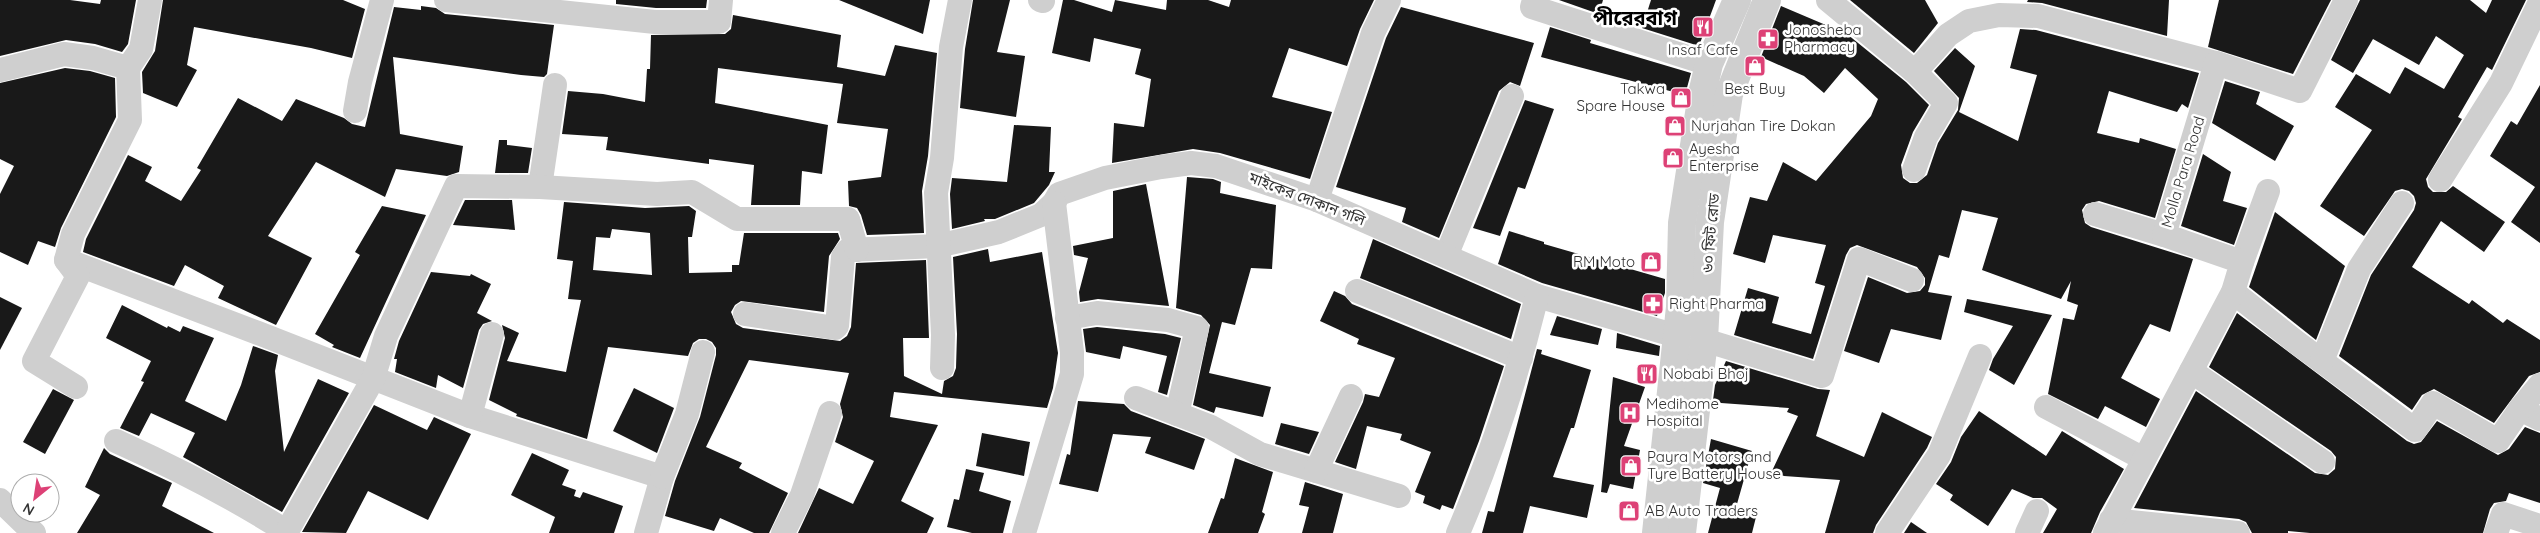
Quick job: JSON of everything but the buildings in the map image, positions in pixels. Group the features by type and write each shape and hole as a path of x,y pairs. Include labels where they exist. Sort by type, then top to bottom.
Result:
{"street":[{"path":"66,260 73,234 130,120 128,68 141,49 150,0"},
{"path":"355,111 360,82 382,0"},
{"path":"446,0 655,22 719,22 721,0"},
{"path":"942,368 943,335 937,246 936,192 942,158 951,47 960,0"},
{"path":"1317,200 1373,33 1390,0"},
{"path":"1534,0 1532,7 1709,64"},
{"name":"৬০ ফিট রোড","path":"1656,533 1677,336 1682,223 1702,94 1709,64 1736,0"},
{"name":"৬০ ফিট রোড","path":"1684,527 1704,340 1710,222 1729,94 1767,0"},
{"path":"1828,0 1915,72 1946,102 1926,136 1914,170"},
{"path":"1915,72 1948,36 1969,21 1999,15 2038,16 2216,63 2300,91 2346,0"},
{"path":"2440,180 2501,83 2540,2"},
{"path":"0,70 64,54 93,58 128,68"},
{"name":"Molla Para Road","path":"2216,63 2164,235 2242,262"},
{"path":"540,187 555,85"},
{"path":"1446,256 1512,96"},
{"name":"মাইকের দোকান গলি","path":"857,250 937,246 998,232 1041,215 1054,203 1059,194 1105,178 1191,163 1216,166 1317,200 1537,296 1677,336"},
{"path":"116,441 217,489 286,532 373,379 386,336 456,186 540,187 657,194 692,192 737,219 848,219 857,250 848,250 843,257 837,326 835,328 745,314"},
{"path":"2238,533 2108,527 2233,292 2268,191"},
{"path":"1024,533 1072,374 1072,352 1054,203"},
{"path":"2322,361 2359,269 2402,203"},
{"path":"2095,214 2164,235"},
{"path":"1677,336 1704,340 1822,376 1859,259 1912,280"},
{"path":"66,260 470,416 662,477"},
{"path":"66,260 78,276 34,361 76,387"},
{"path":"1357,291 1522,358"},
{"path":"2233,292 2415,430 2433,403 2498,441 2530,414 2540,386"},
{"path":"1458,533 1483,475 1522,358 1537,296"},
{"path":"1067,318 1097,313 1168,320 1197,328 1177,414"},
{"path":"470,416 492,334"},
{"path":"646,533 662,477 687,414 703,352"},
{"path":"1888,533 1939,455 1980,356"},
{"path":"2191,371 2323,462"},
{"path":"1316,471 1351,396"},
{"path":"1136,398 1211,427 1260,454 1399,496"},
{"path":"2046,407 2144,459"},
{"path":"783,533 802,495 830,413"},
{"path":"0,500 34,533"},
{"path":"2027,533 2037,511"},
{"path":"2496,533 2503,514 2540,526"}],"place":[{"name":"Insaf Cafe","path":"1703,27"},
{"name":"Jonosheba Pharmacy","path":"1768,39"},
{"name":"Best Buy","path":"1755,66"},
{"name":"Takwa Spare House","path":"1681,98"},
{"name":"Nurjahan Tire Dokan","path":"1675,126"},
{"name":"Ayesha Enterprise","path":"1673,158"},
{"name":"RM Moto","path":"1651,262"},
{"name":"Right Pharma","path":"1653,304"},
{"name":"Nobabi Bhoj","path":"1647,374"},
{"name":"Medihome Hospital","path":"1630,413"},
{"name":"Payra Motors and Tyre Battery House","path":"1631,466"},
{"name":"AB Auto Traders","path":"1629,511"}],"district":[{"name":"পীরেরবাগ","path":"1635,18"}]}
